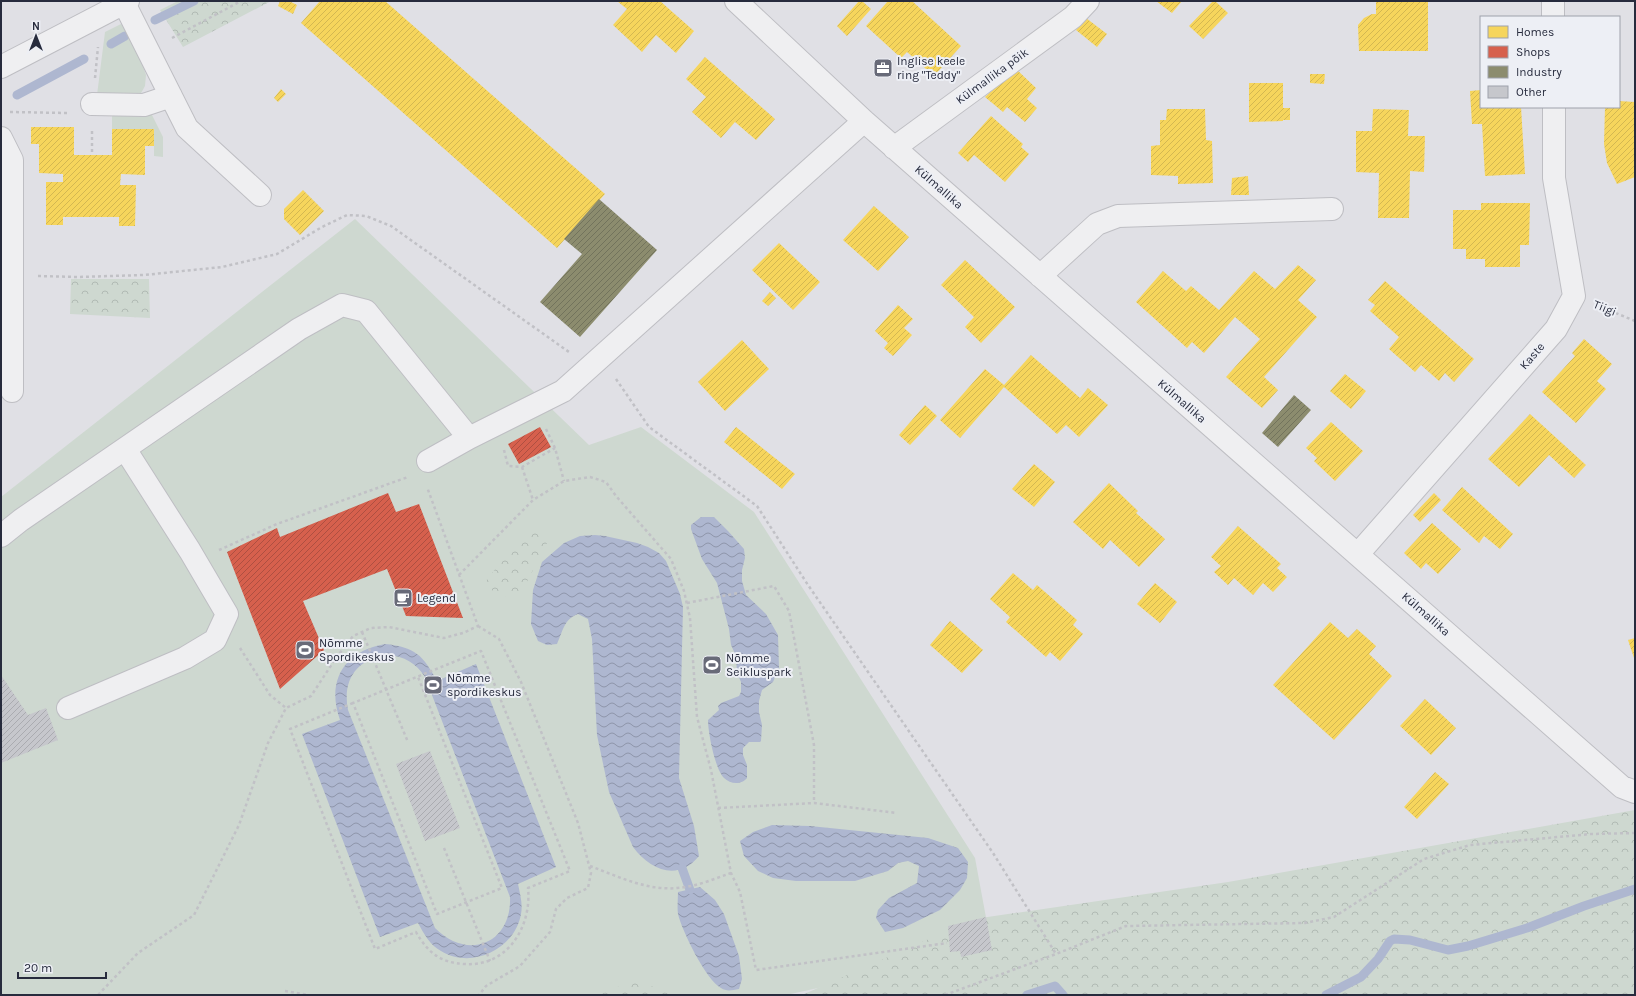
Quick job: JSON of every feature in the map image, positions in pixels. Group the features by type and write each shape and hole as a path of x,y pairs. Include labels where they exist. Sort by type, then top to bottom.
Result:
{"street":[{"name":"Külmallika","path":"736,1 894,148 1622,787 1635,792"},
{"name":"Külmallika põik","path":"894,148 1074,17 1088,1"},
{"path":"1553,1 1553,16"},
{"path":"1,67 126,2 148,51 187,128 260,195"},
{"path":"92,108 144,105 171,96"},
{"path":"1554,108 1554,178 1574,296"},
{"path":"425,466 470,438 563,391 864,121"},
{"path":"1,138 12,160 8,279 12,391"},
{"path":"1040,276 1096,224 1118,216 1332,209"},
{"name":"Kaste","path":"1358,554 1556,328 1574,296"},
{"path":"1,536 21,520 299,329 342,305 366,311 470,438"},
{"path":"68,708 185,658 215,640 227,614 125,449"}],"path":[{"path":"148,51 241,1"},
{"path":"92,155 92,108 99,42"},
{"path":"8,112 92,108"},
{"path":"8,279 136,275 222,267 277,254 322,227 347,215 366,216 390,226 595,362 649,427 757,506 808,585 993,853 1056,954"},
{"name":"Tiigi","path":"1574,296 1635,321"},
{"path":"535,405 555,448 564,481"},
{"path":"498,424 508,466 522,467 555,448"},
{"path":"195,560 277,524 425,466 459,575 478,626 499,639 521,682 578,823 591,873 588,888 567,898 556,909 550,932 520,966 486,986 480,995"},
{"path":"522,467 533,500"},
{"path":"459,575 533,500 564,481 590,477 606,482 616,496 671,559 684,591 690,618 697,717 711,770 731,873 740,892 756,970 947,943"},
{"path":"687,603 774,586 789,611 814,746 814,803"},
{"path":"227,614 240,649 270,695 286,708"},
{"path":"98,995 138,953 194,915 239,825 268,742 286,708 311,696 354,636 371,628 389,627 444,638 463,633 478,626"},
{"path":"362,632 408,742"},
{"path":"481,651 570,871 528,888 528,910 522,930 515,942 505,952 490,961 479,964 453,964 433,954 423,944 416,932 375,949 290,729 418,677 481,651"},
{"path":"353,703 437,914 467,903 502,888 418,677"},
{"path":"718,808 814,803 897,813"},
{"path":"945,995 1056,954 1126,926 1305,923 1334,917 1424,859 1470,845 1591,834 1635,833"},
{"path":"444,848 490,961"},
{"path":"590,866 651,887 677,888 699,884 731,873"},
{"path":"285,991 308,995"}],"green space":[{"path":"178,1 271,1 183,47 160,10"},
{"path":"121,24 133,36 146,75 145,86 140,95 97,95 105,32"},
{"path":"148,112 152,115 163,137 163,157 154,156 154,129 112,129 112,113"},
{"name":"Nõmme spordikeskus","path":"355,219 589,445 641,427 754,512 975,858 992,950 786,995 1,995 1,497"},
{"path":"71,279 149,279 150,318 70,314"},
{"path":"535,526 548,541 517,601 482,586 517,541"},
{"path":"1635,810 1635,995 802,995 974,919 1228,882"},
{"path":"636,979 671,995 599,995"}],"water":[{"path":"701,517 714,517 744,549 745,558 742,570 742,581 746,595 766,614 778,635 779,668 773,682 762,690 759,701 759,712 762,725 761,741 749,742 743,748 743,755 747,765 747,778 738,783 728,781 721,773 715,759 709,733 708,720 719,710 718,706 721,703 739,696 741,692 741,682 737,673 736,656 731,645 729,629 717,583 702,559 691,529 691,525"},
{"path":"595,535 637,543 659,553 666,561 680,594 683,607 679,778 694,826 699,856 691,864 682,869 673,871 664,870 648,862 640,855 633,847 609,792 597,735 592,639 588,619 578,614 573,616 564,626 557,644 547,645 538,641 531,624 533,590 542,562 564,543 580,536"},
{"path":"385,644 404,647 411,650 422,659 437,681 476,664 556,867 518,884 522,906 517,926 510,937 501,946 490,953 478,957 466,958 453,956 441,951 430,942 418,923 380,937 302,734 340,720 336,706 335,693 337,681 342,670 349,661 359,653","holes":["388,655 414,664 425,677 510,897 509,913 504,926 496,936 485,942 473,945 460,944 447,938 435,928 348,710 347,689 354,672 360,666 377,657"]},
{"path":"772,825 810,826 928,838 958,848 968,862 967,878 960,890 940,910 903,928 885,932 876,918 878,910 889,898 917,883 919,866 908,861 898,863 888,871 855,881 796,881 773,878 758,871 744,856 740,841 753,832"},
{"path":"700,887 715,900 724,914 739,956 742,979 739,989 725,990 715,983 695,954 680,922 678,914 678,892"}],"building: Homes":[{"path":"280,1 289,1 297,5 293,14 278,6"},
{"path":"320,1 385,1 605,194 557,248 301,23"},
{"path":"617,1 660,1 694,31 676,53 656,35 642,52 613,25 627,9"},
{"path":"859,1 862,1 871,9 847,36 837,26"},
{"path":"888,1 912,1 961,46 934,76 907,52 901,58 866,26"},
{"path":"1156,1 1182,1 1172,13"},
{"path":"1213,1 1215,1 1228,13 1203,39 1189,26"},
{"path":"1428,1 1428,51 1359,51 1358,25 1364,18 1372,14 1376,14 1376,2"},
{"path":"1086,18 1107,34 1097,47 1076,30"},
{"path":"705,57 775,119 756,140 735,122 721,138 692,112 706,97 686,79"},
{"path":"1016,69 1036,88 1027,99 1037,108 1025,122 1007,107 1003,112 985,97"},
{"path":"1310,74 1325,74 1324,84 1310,83"},
{"path":"1249,83 1283,83 1283,108 1290,108 1290,120 1249,122"},
{"path":"281,89 286,94 278,102 274,98"},
{"path":"1480,90 1480,108 1521,108 1525,174 1485,176 1482,124 1472,124 1470,91"},
{"path":"1620,101 1635,102 1635,177 1617,184 1607,163 1604,144 1605,108 1620,108"},
{"path":"1167,109 1205,109 1206,140 1212,141 1213,183 1178,184 1178,176 1151,175 1151,146 1160,145 1160,120 1166,120"},
{"path":"1373,109 1409,110 1408,136 1425,136 1424,172 1410,171 1409,218 1378,218 1379,173 1356,172 1356,131 1372,131"},
{"path":"991,116 1023,144 1021,147 1029,154 1005,182 974,155 968,162 958,153"},
{"path":"31,127 74,127 74,155 112,155 112,129 154,129 154,146 145,146 145,175 121,174 120,185 136,185 135,226 119,226 119,217 63,217 63,225 46,225 46,182 63,182 63,174 39,173 39,144 31,144"},
{"path":"1248,176 1249,195 1231,195 1232,178"},
{"path":"303,190 324,211 300,235 284,219 284,209"},
{"path":"1481,203 1530,203 1529,245 1520,245 1520,267 1485,267 1485,259 1466,259 1466,249 1453,249 1453,210 1481,210"},
{"path":"874,206 909,237 878,271 843,240"},
{"path":"779,243 820,282 793,310 752,270"},
{"path":"965,260 1015,307 981,343 965,327 974,317 941,285"},
{"path":"1298,265 1316,280 1298,300 1317,317 1264,377 1278,390 1262,408 1226,377 1260,339 1235,317 1204,353 1192,342 1187,348 1136,302 1163,271 1186,291 1191,286 1219,310 1254,271 1275,289"},
{"path":"1385,281 1474,359 1454,382 1445,373 1439,381 1421,365 1415,372 1389,349 1399,337 1370,311 1375,305 1368,300"},
{"path":"770,292 776,298 768,306 762,301"},
{"path":"898,305 913,319 904,328 912,335 893,356 884,348 888,343 875,331"},
{"path":"1584,339 1612,364 1597,381 1606,389 1576,423 1542,392 1575,356 1572,353"},
{"path":"742,340 769,369 725,411 698,382"},
{"path":"1031,355 1080,398 1088,388 1108,405 1079,437 1066,425 1057,434 1004,387 960,438 940,420 985,369 1004,385"},
{"path":"1345,374 1366,391 1351,409 1330,391"},
{"path":"925,405 937,416 910,445 899,435"},
{"path":"1530,414 1586,465 1574,478 1549,455 1519,487 1488,459"},
{"path":"1331,422 1363,451 1335,481 1314,461 1317,458 1306,448"},
{"path":"736,427 795,474 782,489 724,442"},
{"path":"1034,464 1055,482 1034,507 1012,489"},
{"path":"1109,483 1138,511 1136,513 1165,539 1139,567 1110,540 1103,549 1073,522"},
{"path":"1462,487 1513,534 1500,549 1484,536 1479,543 1442,510"},
{"path":"1434,493 1441,500 1420,522 1413,515"},
{"path":"1432,523 1461,549 1438,574 1426,563 1421,569 1404,553"},
{"path":"1238,526 1281,564 1277,568 1287,577 1273,592 1263,583 1253,595 1234,578 1228,585 1214,572 1221,566 1211,557"},
{"path":"1013,573 1033,590 1037,585 1077,620 1073,625 1083,634 1060,661 1050,652 1046,657 1006,622 1010,617 990,599"},
{"path":"1155,583 1177,602 1160,623 1137,604"},
{"path":"950,621 983,650 962,673 930,645"},
{"path":"1330,622 1348,638 1357,629 1376,646 1369,654 1392,676 1334,740 1273,685"},
{"path":"1635,638 1635,661 1628,640"},
{"path":"1425,699 1456,728 1431,755 1400,726"},
{"path":"1435,772 1449,784 1417,819 1404,807"}],"building: Shops":[{"path":"540,427 551,447 519,464 508,444"},
{"path":"388,493 396,512 419,504 463,618 406,616 387,569 303,601 324,650 280,689 227,552 277,528 280,537"}],"building: Industry":[{"path":"599,199 657,250 580,337 540,302 582,254 564,239"},
{"path":"1294,395 1311,410 1278,447 1262,433"}],"building: Other":[{"path":"1,675 28,715 46,708 58,740 1,763"},
{"path":"430,751 460,828 425,841 396,764"},
{"path":"986,917 992,950 961,957 960,951 950,952 948,926"}],"waterway":[{"path":"155,20 194,1"},
{"path":"111,44 125,36"},
{"path":"17,95 84,59"},
{"path":"682,868 690,890"},
{"path":"1326,995 1361,977 1378,959 1390,941 1394,939 1410,940 1448,950 1468,946 1527,928 1584,906 1635,889"},
{"path":"1027,995 1055,986 1063,995"}],"place":[{"name":"Inglise keele ring \"Teddy\"","path":"883,68"},
{"name":"Legend","path":"403,598"},
{"name":"Nõmme Spordikeskus","path":"305,650"},
{"name":"Nõmme Seikluspark","path":"712,665"},
{"name":"Nõmme spordikeskus","path":"433,685"}]}
